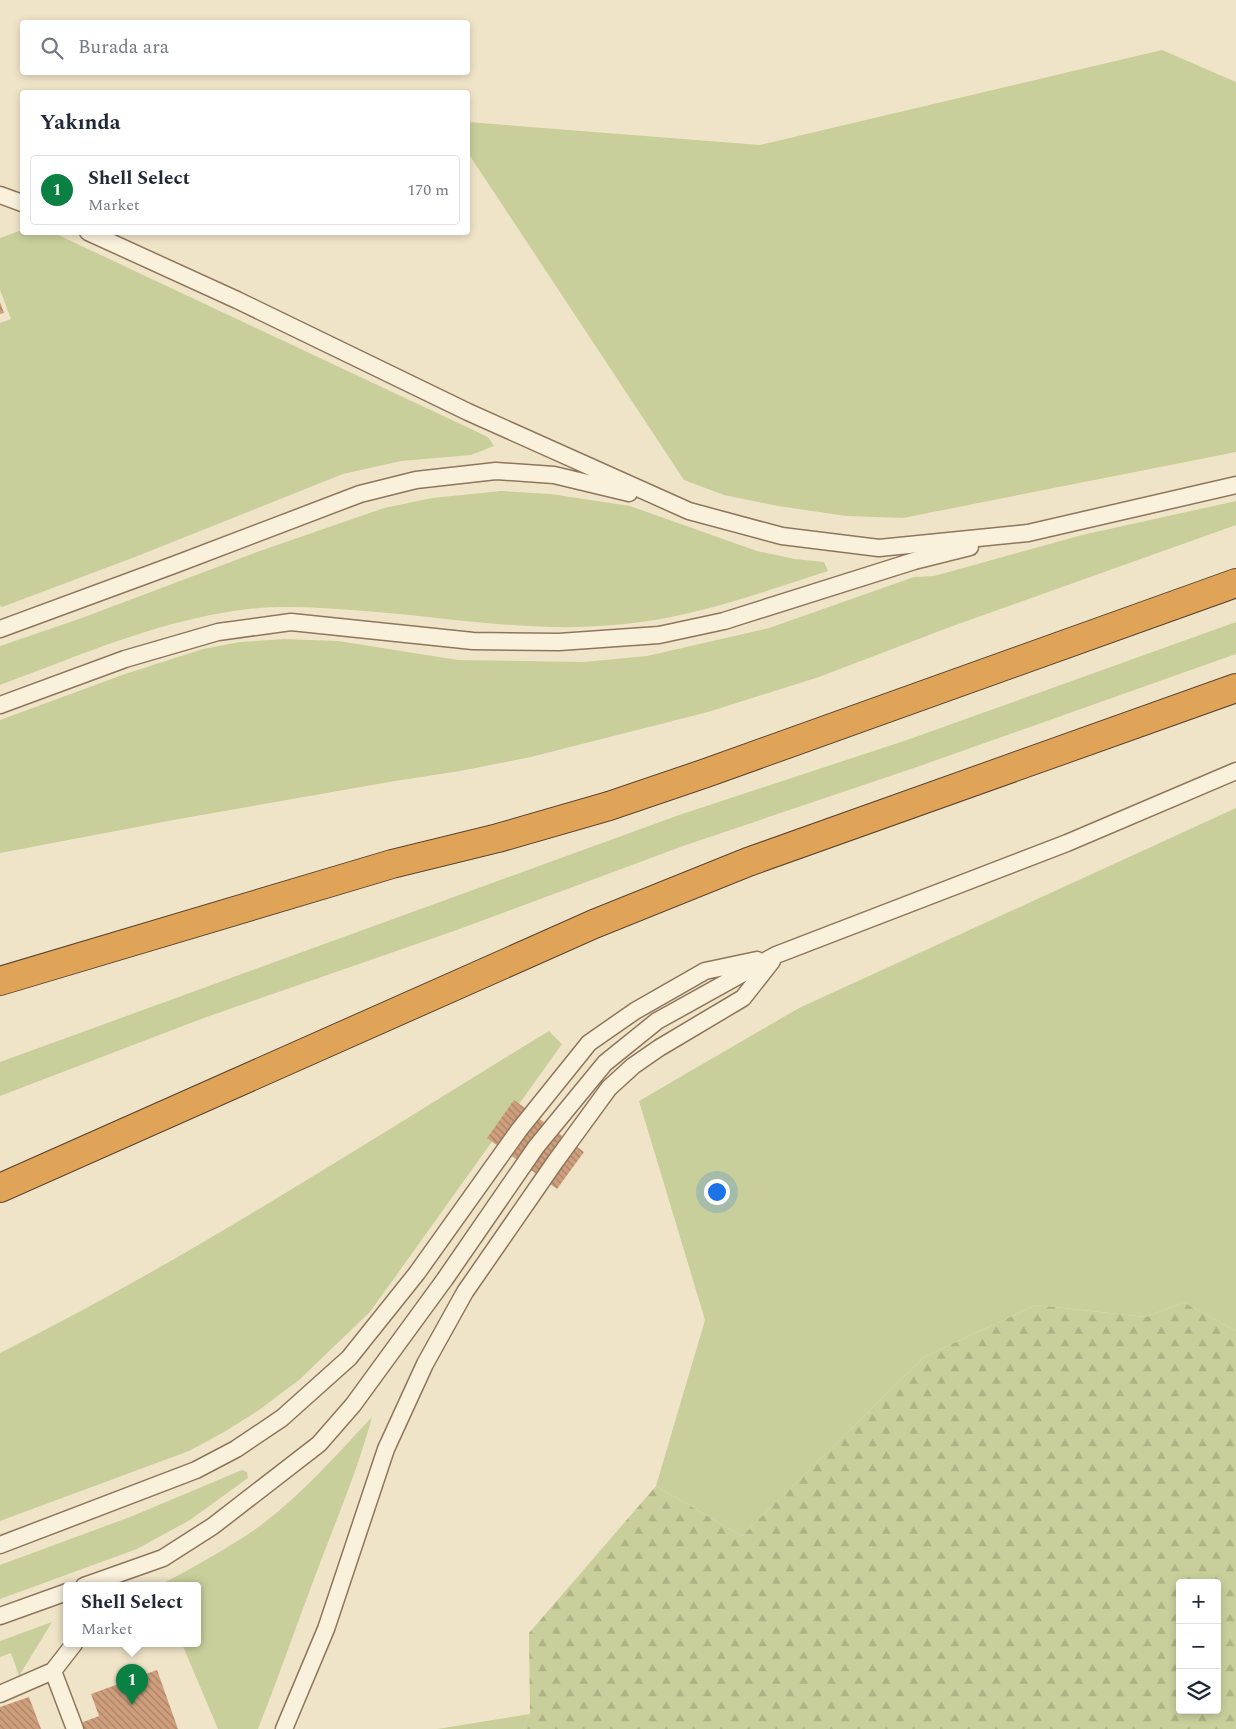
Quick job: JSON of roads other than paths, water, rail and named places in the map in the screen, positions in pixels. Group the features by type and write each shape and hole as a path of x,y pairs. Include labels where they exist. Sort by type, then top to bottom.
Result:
{"highway":[{"path":"0,981 392,864 498,838 609,806 716,770 1236,583"},
{"path":"0,1188 594,924 748,862 1236,688"}],"lane":[{"path":"0,194 20,202"},
{"path":"95,235 237,300 468,412 689,511"},
{"path":"0,629 360,494 416,480 496,471 554,475 606,487 782,536 879,548 1028,533"},
{"path":"0,705 125,659 209,635 291,622 473,641 559,642 659,635 724,621 914,561 1236,485"},
{"path":"98,1582 163,1558 212,1526 319,1444 352,1405 445,1279 536,1147 605,1062 657,1021 776,955 1067,843 1236,771"},
{"path":"0,1545 196,1470 236,1449 282,1418 348,1358 416,1273 519,1130 589,1043 635,1011 705,971 776,955"},
{"path":"284,1729 326,1629 386,1449 425,1364 465,1292 609,1088 633,1066 659,1048 743,998 776,955"},
{"path":"0,1616 63,1593"},
{"path":"0,1694 53,1671 72,1647"},
{"path":"53,1671 75,1729"}],"place":[{"name":"Shell Select","path":"132,1705"}]}
